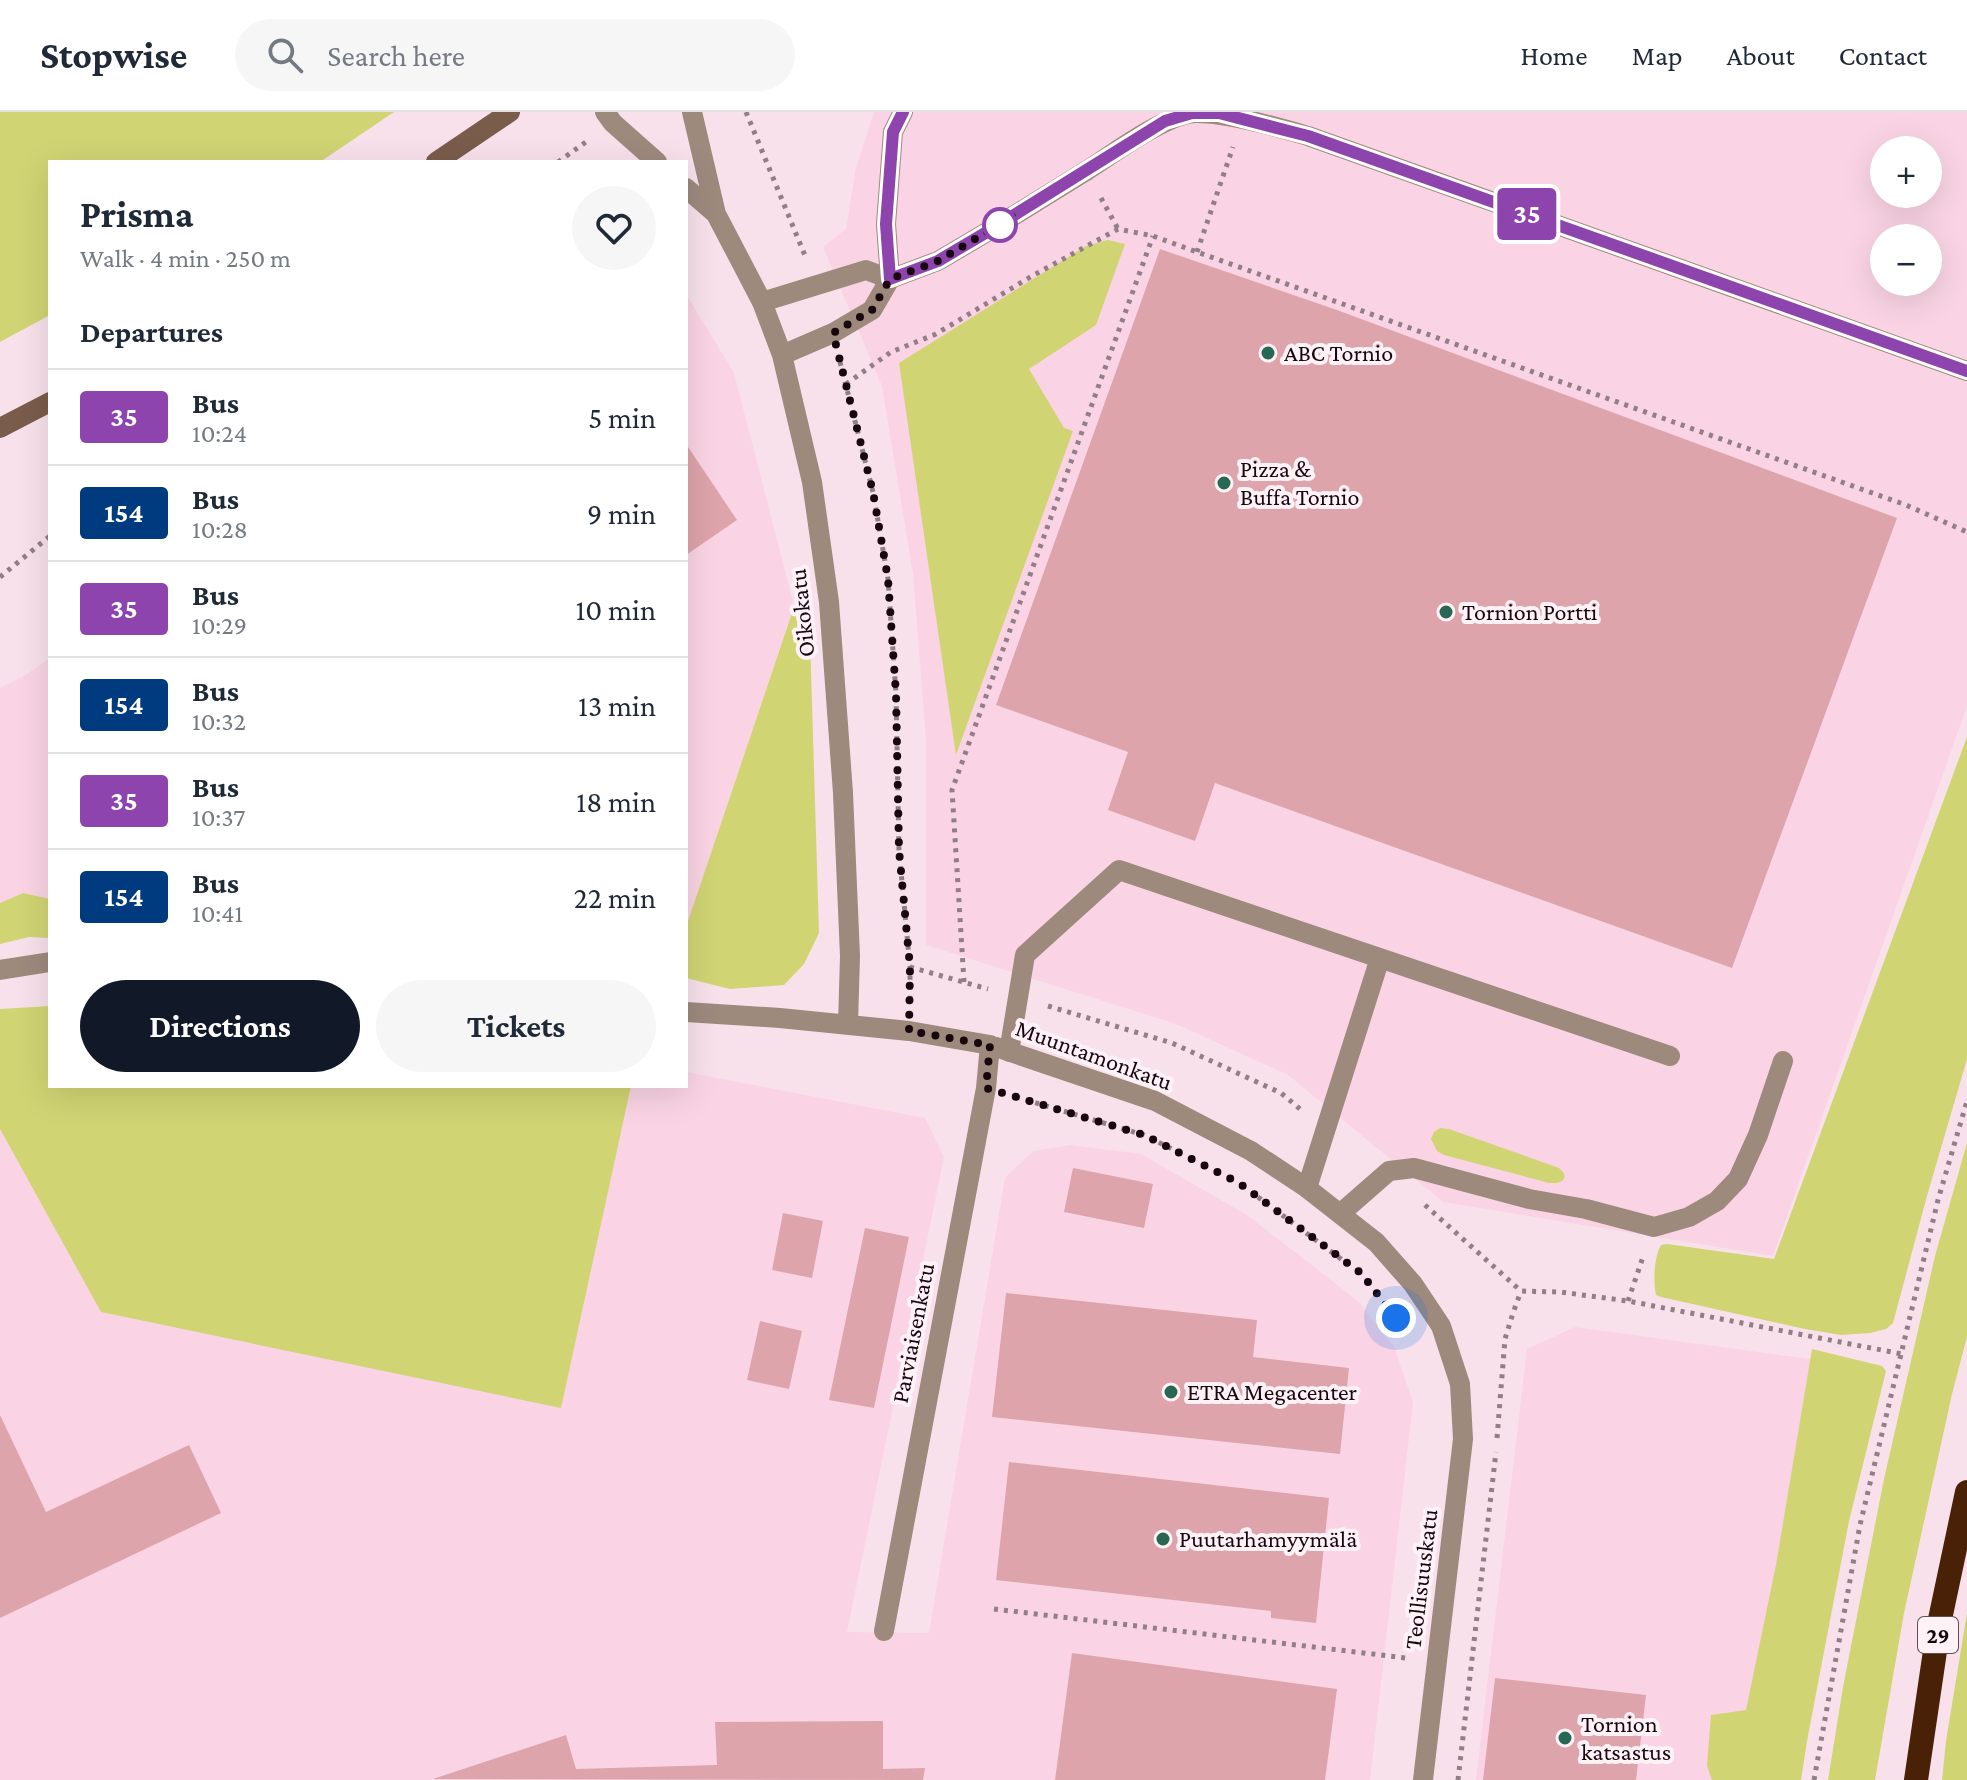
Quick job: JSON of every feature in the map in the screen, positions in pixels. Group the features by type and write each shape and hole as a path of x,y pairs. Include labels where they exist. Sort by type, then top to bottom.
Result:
{"highway":[{"name":"29","path":"1916,1780 1939,1624 1967,1492"}],"main road":[{"path":"439,160 510,112"},
{"path":"0,428 48,403"}],"street":[{"path":"605,112 655,160"},
{"name":"Oikokatu","path":"692,112 716,214 762,302 782,355 812,482 829,602 843,793 850,956 848,1025"},
{"path":"782,355 833,333 872,310 890,279 886,224 893,132 903,112"},
{"path":"762,302 866,270 890,279 938,261 1086,171 1167,116 1219,113 1308,136 1967,371"},
{"name":"Oikokatu","path":"688,190 716,214"},
{"name":"Parviaisenkatu","path":"884,1631 986,1088 1019,998 1025,955 1119,870 1380,958"},
{"path":"1307,1188 1380,958 1670,1056"},
{"path":"0,970 48,962"},
{"name":"Muuntamonkatu","path":"688,1012 909,1031 1000,1049 1155,1101 1251,1151 1307,1188 1376,1242 1413,1284 1441,1326 1460,1384"},
{"path":"1341,1213 1389,1171 1414,1168 1529,1199 1586,1209 1654,1227 1689,1217 1717,1201 1738,1179 1758,1135 1783,1061"},
{"name":"Teollisuuskatu","path":"1423,1780 1463,1439 1460,1384"}],"path":[{"path":"746,112 817,285"},
{"path":"1197,252 1242,119"},
{"path":"561,160 578,148"},
{"path":"846,384 891,352 936,334 1118,229 1153,236 1892,500 1967,532"},
{"path":"964,982 952,790 1153,236"},
{"path":"833,333 873,492 888,579 896,694 899,850 910,967 909,1031"},
{"path":"0,577 48,538"},
{"path":"910,967 1172,1043 1281,1093 1325,1130"},
{"path":"986,1088 1144,1135 1185,1155"},
{"path":"1814,1780 1860,1525 1938,1200 1967,1101"},
{"path":"1382,1177 1425,1204 1521,1291 1560,1292 1628,1301 1902,1354"},
{"path":"1251,1192 1361,1273"},
{"path":"1628,1301 1654,1227"},
{"path":"994,1609 1406,1658"},
{"path":"1405,1671 1408,1643"}],"shaded area":[{"path":"874,112 1967,112 1967,706 1773,1256 1443,1202 1288,1075 1176,1024 926,945 926,739 913,574 882,386 823,247 846,229 856,168"},
{"path":"688,297 734,373 794,606 688,921"},
{"path":"48,659 48,899 23,893 0,903 0,688"},
{"path":"688,1072 925,1118 944,1157 847,1632 929,1633 1005,1178 1033,1151 1071,1145 1141,1154 1247,1215 1358,1301 1394,1347 1413,1402 1370,1780 0,1780 0,1129 102,1312 561,1407 631,1088 688,1088"},
{"path":"1575,1327 1817,1360 1766,1780 1476,1780 1527,1349"}],"green space":[{"path":"0,112 394,112 323,160 48,160 48,316 0,342"},
{"path":"1108,240 1125,244 1096,325 1029,369 1064,428 1073,431 956,755 899,363 1086,246"},
{"path":"809,604 819,933 804,964 784,985 730,989 688,978 688,921 794,607"},
{"path":"1967,737 1967,1059 1893,1323 1886,1329 1870,1333 1841,1335 1656,1295 1655,1269 1661,1245 1774,1259"},
{"path":"23,893 48,899 48,938 29,937 0,944 0,903"},
{"path":"48,1006 48,1088 631,1088 561,1408 101,1312 0,1129 0,1009"},
{"path":"1440,1128 1559,1168 1565,1177 1560,1182 1549,1183 1444,1155 1437,1151 1431,1139"},
{"path":"1967,1143 1967,1337 1904,1613 1875,1780 1828,1780 1884,1479 1935,1256"},
{"path":"1812,1349 1882,1366 1886,1371 1849,1521 1801,1780 1712,1780 1707,1766 1711,1715 1746,1710 1776,1565"},
{"path":"1967,1613 1967,1780 1942,1780 1946,1741"}],"building":[{"name":"Tornion Portti","path":"1160,249 1337,310 1897,518 1732,968 1215,783 1195,841 1108,810 1128,752 996,705"},
{"path":"688,447 737,520 688,554"},
{"path":"1073,1168 1153,1184 1144,1228 1064,1212"},
{"path":"783,1213 823,1221 812,1278 772,1270"},
{"path":"865,1228 909,1237 874,1408 829,1400"},
{"name":"ETRA Megacenter","path":"1006,1293 1257,1320 1253,1357 1349,1368 1340,1454 992,1417"},
{"path":"760,1321 802,1331 789,1389 747,1380"},
{"path":"0,1415 46,1512 189,1445 221,1513 0,1618"},
{"name":"Puutarhamyymälä","path":"1009,1462 1329,1498 1316,1623 1271,1618 1271,1611 996,1580"},
{"path":"1072,1653 1337,1689 1325,1780 1055,1780"},
{"name":"Tornion katsastus","path":"1495,1678 1646,1695 1636,1780 1483,1780"},
{"path":"883,1721 883,1769 925,1768 923,1780 433,1779 566,1735 576,1769 717,1765 715,1722"}],"bus line":[{"name":"35","path":"903,112 893,132 886,224 890,279 938,261 1165,121 1192,113 1219,113 1308,136 1967,371"}],"place":[{"name":"ABC Tornio","path":"1268,353"},
{"name":"Pizza & Buffa Tornio","path":"1224,483"},
{"name":"Tornion Portti","path":"1446,612"},
{"name":"ETRA Megacenter","path":"1171,1392"},
{"name":"Puutarhamyymälä","path":"1163,1539"},
{"name":"Tornion katsastus","path":"1565,1738"}],"route":[{"path":"1000,225 1012,217 938,261 890,279 872,310 833,333 873,492 888,579 896,694 899,850 910,967 909,1031 990,1045 986,1088 1144,1135 1239,1183 1361,1273 1396,1318"}]}
